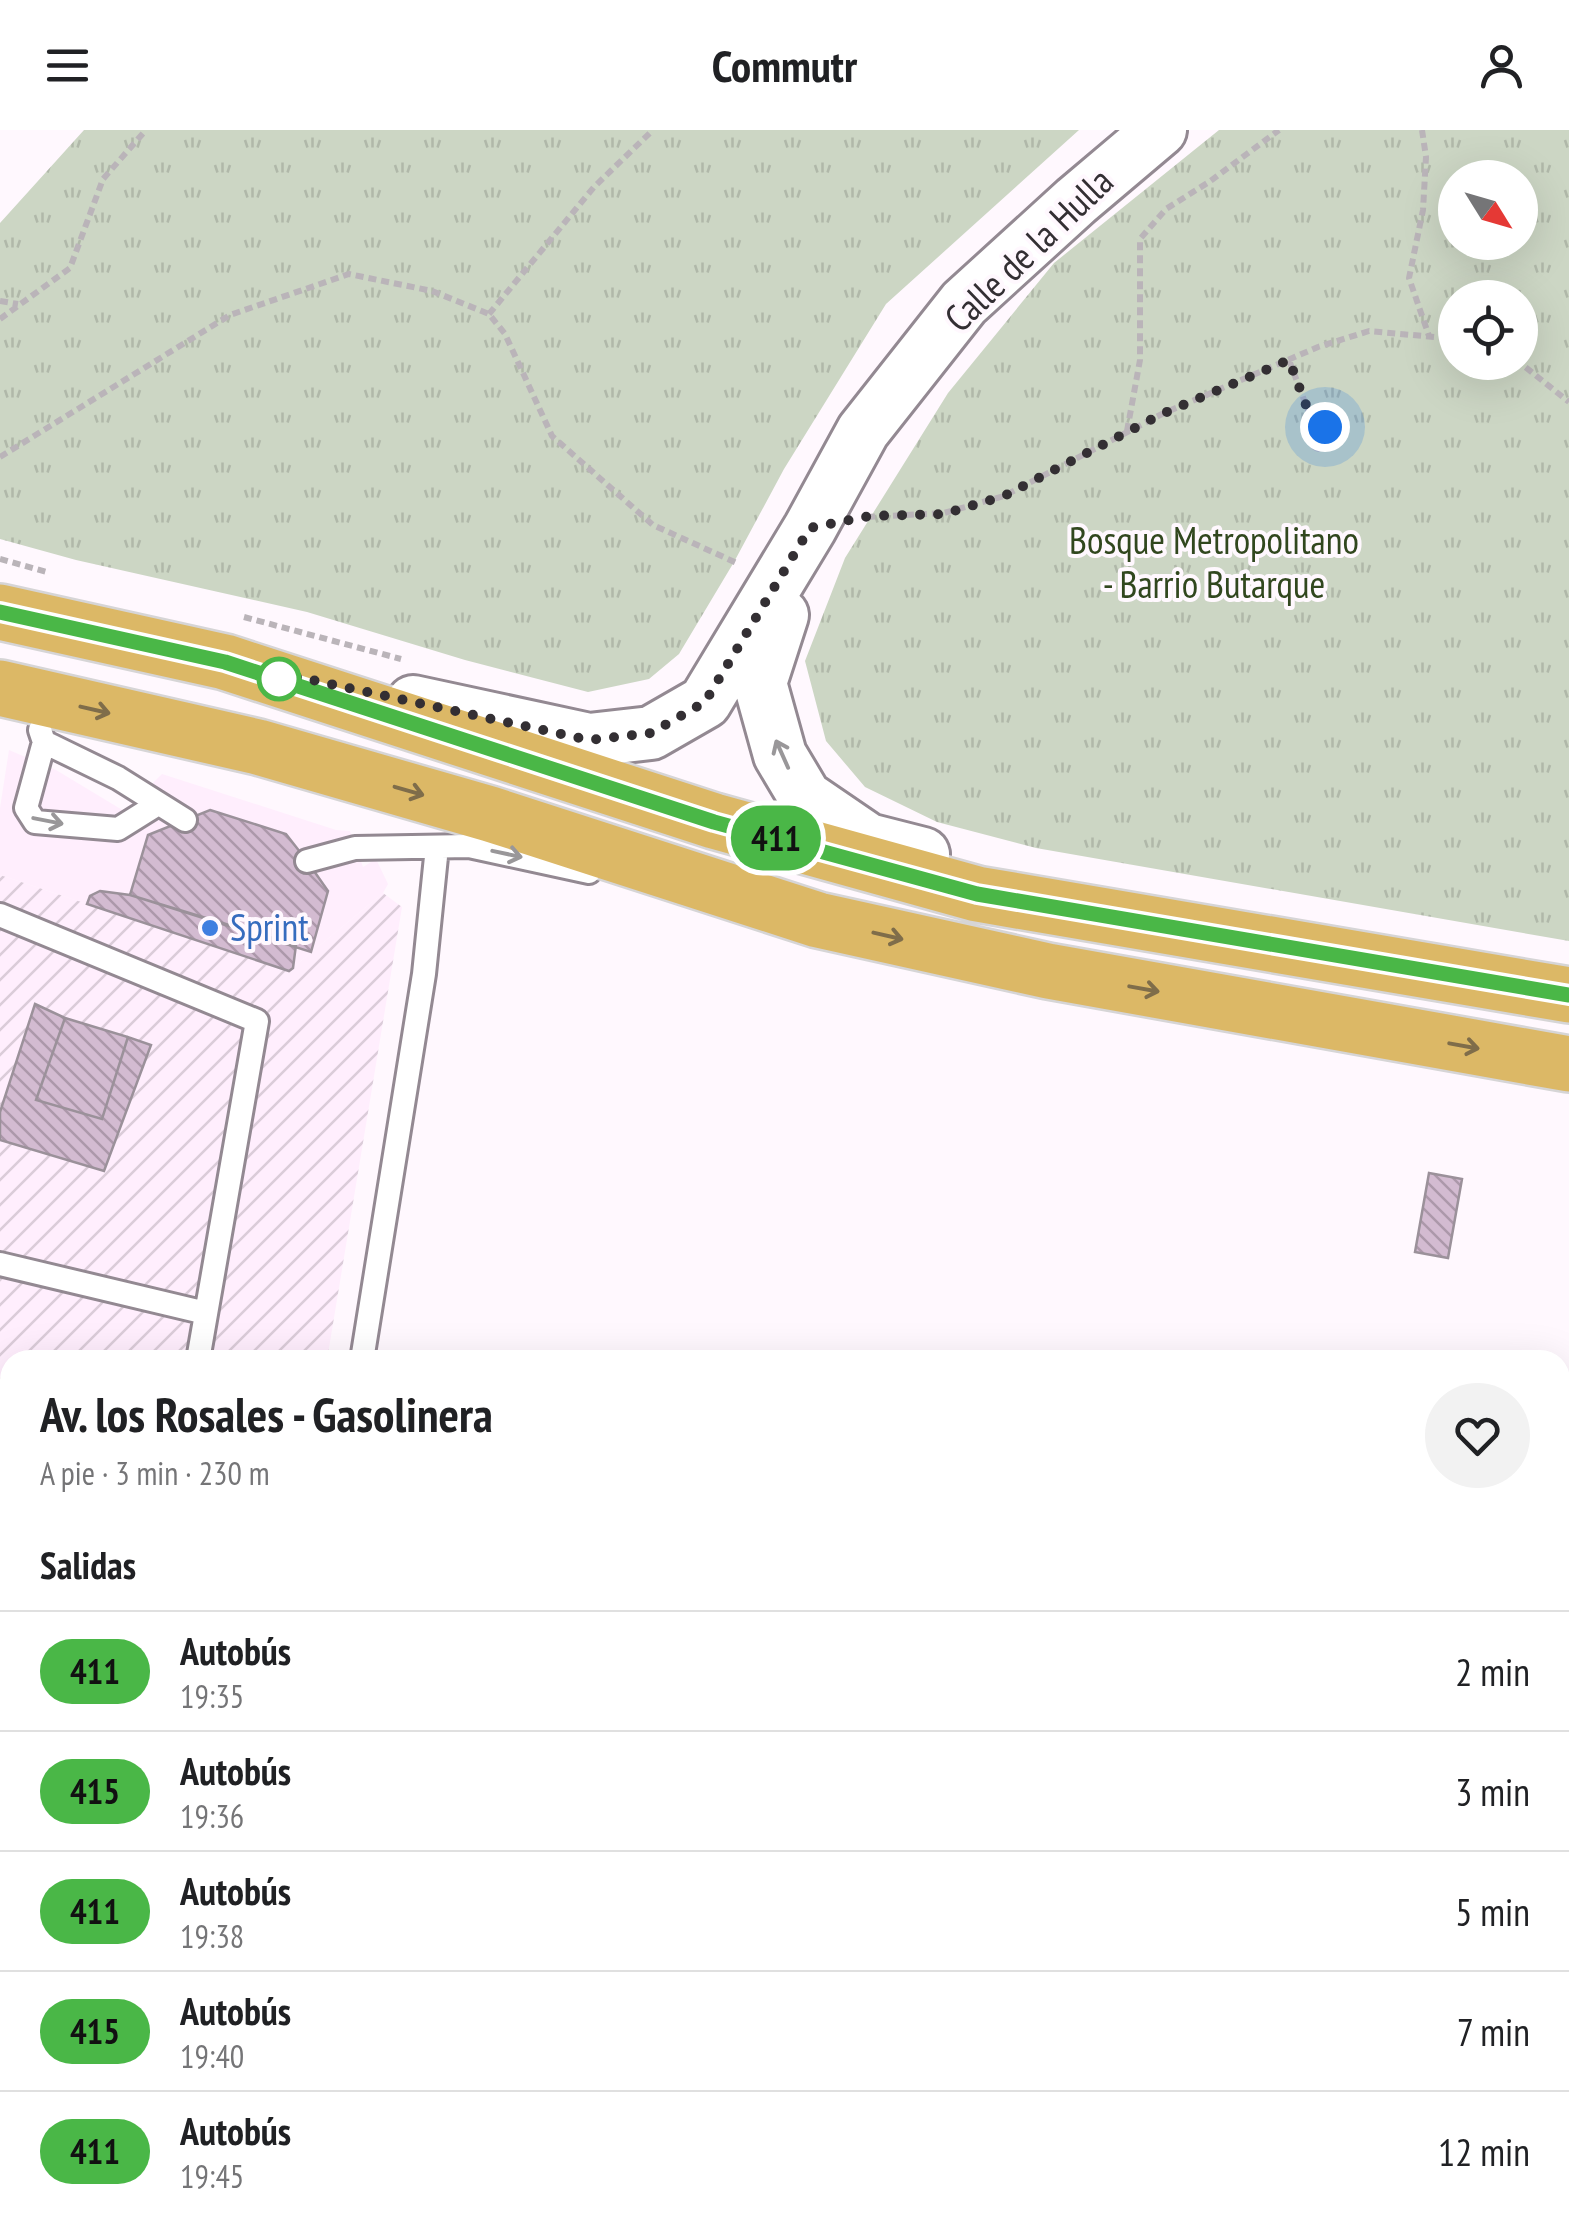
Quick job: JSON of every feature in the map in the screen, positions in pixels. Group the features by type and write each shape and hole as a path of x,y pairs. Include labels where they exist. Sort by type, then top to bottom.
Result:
{"highway":[{"path":"0,612 227,638 714,822 977,894 1569,995"},
{"path":"24,708 276,752 490,814 818,920 1048,972 1569,1064"}],"street":[{"name":"Calle de la Hulla","path":"810,528 863,430 964,303 1160,130"},
{"path":"227,638 589,740 651,733 705,702 810,528"},
{"path":"810,528 760,684 780,755 806,796 868,840 1316,954"}],"lane":[{"path":"24,708 118,778 185,820"},
{"path":"24,708 26,808 36,822 118,830 158,804"},
{"path":"364,1350 424,974 437,846"},
{"path":"307,861 355,848 469,846 818,920"},
{"path":"0,916 257,1021 200,1350"},
{"path":"0,1264 206,1312"}],"path":[{"path":"0,319 70,268 104,179 146,130"},
{"path":"489,314 594,187 652,130"},
{"path":"1126,432 1140,360 1140,238 1166,209 1279,130"},
{"path":"1422,130 1426,157 1423,210 1409,278 1428,336"},
{"path":"0,456 230,315 348,274 432,291 489,314 505,334 552,436 653,524 778,582"},
{"path":"0,301 20,304"},
{"path":"810,528 870,516 944,514 1004,496 1126,432 1289,360 1369,331 1438,337"},
{"path":"1289,360 1315,429"},
{"path":"1538,377 1569,402"},
{"path":"0,559 59,575"},
{"path":"227,638 411,662"}],"shaded area":[{"path":"9,750 56,770 124,811 162,774 336,830 350,831 363,867 376,859 388,884 383,893 289,971 0,875 0,808"},
{"path":"0,875 289,971 383,893 402,907 329,1350 0,1350"}],"green space":[{"path":"84,130 1079,130 886,304 784,469 679,654 649,679 588,692 307,612 0,539 0,223"},
{"name":"Bosque Metropolitano - Barrio Butarque","path":"1219,130 1569,130 1569,941 1036,848 937,822 865,787 826,741 805,661 845,558 948,393 1054,263"}],"building":[{"path":"210,810 286,834 307,861 328,891 311,952 130,895 148,835"},
{"path":"100,891 130,895 296,945 293,968 289,971 87,904 90,896"},
{"path":"35,1004 65,1018 36,1100 102,1119 128,1037 151,1045 104,1171 0,1140 0,1112"},
{"path":"65,1018 128,1037 102,1119 36,1100"},
{"path":"1429,1173 1462,1179 1448,1258 1415,1252"}],"bus line":[{"name":"411","path":"0,612 225,662 714,822 977,894 1569,995"}],"place":[{"name":"Sprint","path":"210,928"}],"route":[{"path":"279,679 298,677 589,740 651,733 705,702 810,528 870,516 944,514 1004,496 1162,414 1289,360 1315,429 1325,427"}]}
